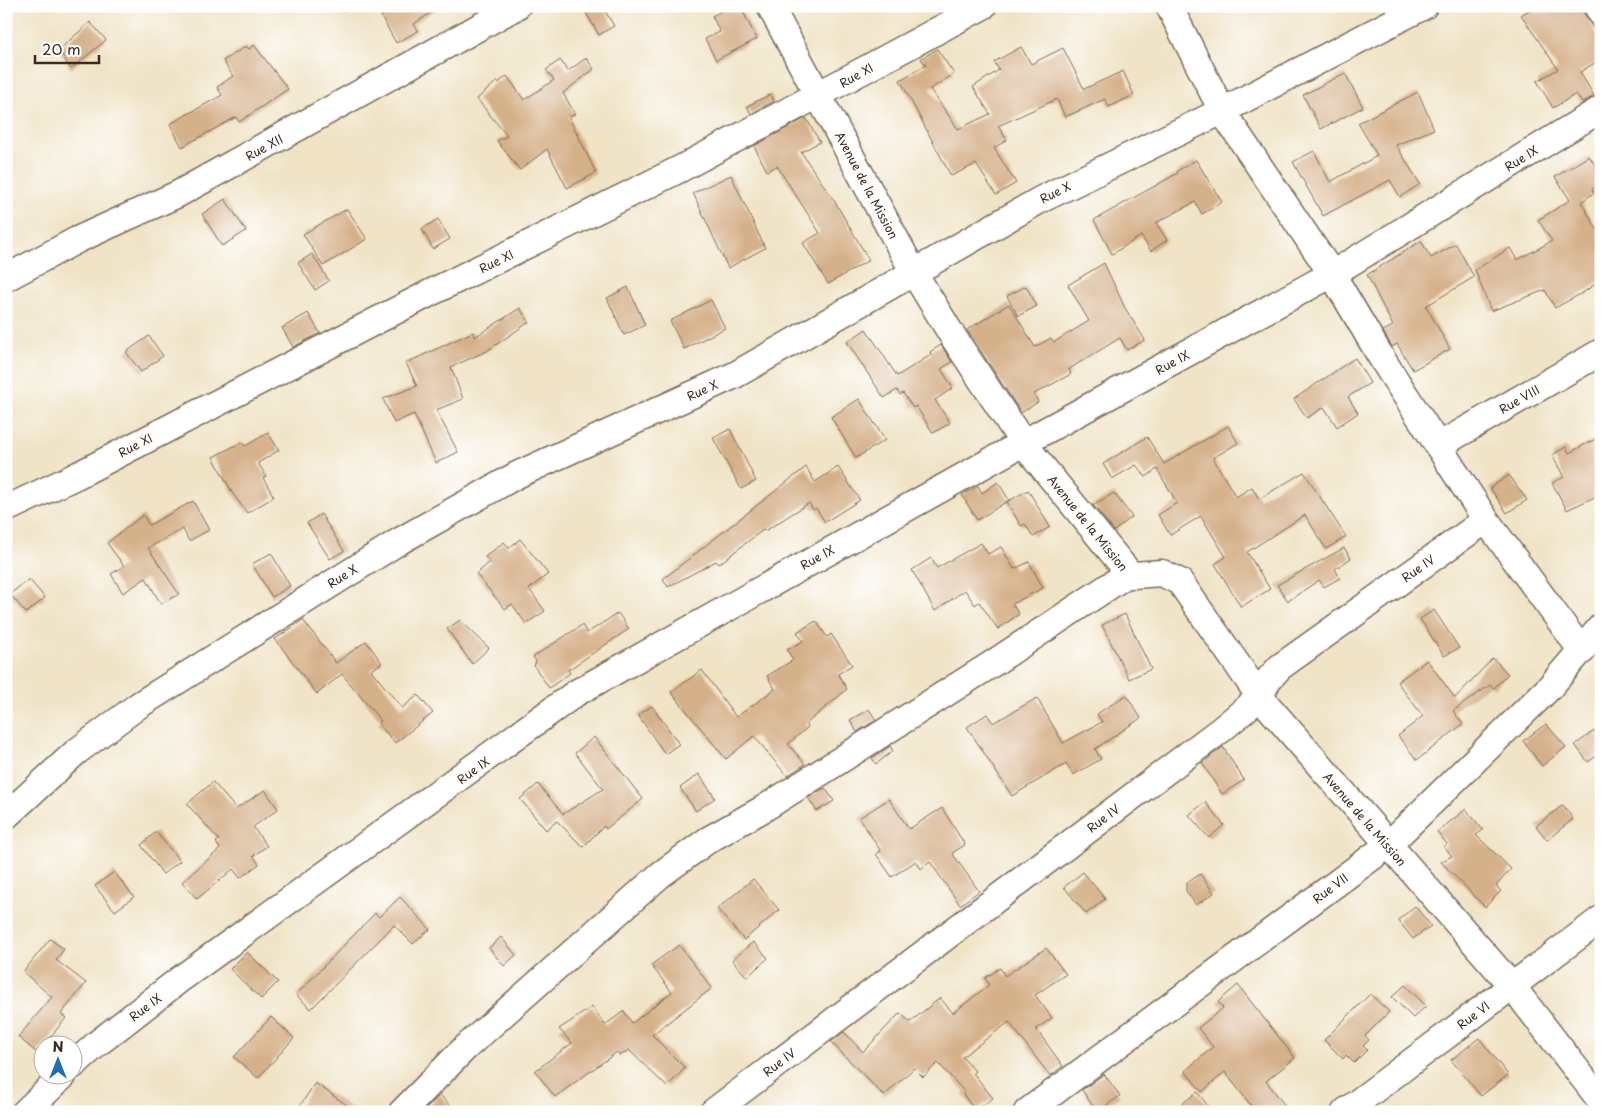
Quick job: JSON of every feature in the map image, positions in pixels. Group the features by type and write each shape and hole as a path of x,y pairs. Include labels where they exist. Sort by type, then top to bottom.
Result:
{"street":[{"name":"Rue XII","path":"6,278 77,240 186,189 517,6"},
{"name":"Avenue de la Mission","path":"770,6 820,95 914,273 991,397 1023,442 1129,573 1136,575 1162,573 1180,582 1260,697 1387,846 1512,986 1601,1101"},
{"name":"Rue XI","path":"6,509 76,476 430,293 672,174 982,6"},
{"path":"1169,6 1222,110 1332,274 1384,362 1486,520 1582,651"},
{"name":"Rue X","path":"6,816 76,752 140,705 398,542 517,475 735,375 1040,200 1222,110 1424,6"},
{"path":"1596,6 1601,13"},
{"name":"Rue IX","path":"82,1057 98,1042 179,980 576,693 656,646 1023,442 1332,274 1601,109"},
{"name":"Rue VIII","path":"1438,446 1601,352"},
{"name":"Rue IV","path":"713,1112 1222,729 1260,697 1268,680 1280,667 1486,520"},
{"path":"402,1112 472,1042 668,870 708,840 772,804 992,664 1129,573"},
{"name":"Rue VII","path":"1027,1112 1387,846 1549,688 1601,627"},
{"name":"Rue VI","path":"1345,1112 1601,918"},
{"path":"25,1112 52,1086"}],"green space":[{"path":"339,6 360,6 346,16"}],"building":[{"path":"398,6 441,6 414,24 418,31 396,43 381,16"},
{"path":"582,6 602,6 614,26 599,35"},
{"path":"731,6 740,6 757,39 716,60 705,39 720,32 712,16"},
{"path":"1536,6 1579,6 1601,41 1601,59 1580,72 1594,96 1582,103 1576,94 1553,108 1537,81 1558,69 1521,15"},
{"path":"90,22 106,40 71,69 59,50"},
{"path":"254,45 288,89 239,122 236,117 182,147 170,124 222,95 217,87 233,76 223,61 246,46 249,49"},
{"path":"1021,47 1031,64 1063,48 1084,89 1123,71 1134,95 1109,107 1105,99 1065,117 1057,99 998,126 1007,140 994,148 1016,183 996,195 976,164 951,176 900,80 926,65 921,59 937,49 954,74 930,89 958,129 990,114 973,87 999,70 994,62"},
{"path":"586,58 594,69 563,93 575,114 569,117 596,173 567,188 547,149 520,170 497,141 507,136 477,99 497,81 498,83 507,76 524,100 554,80 546,70 560,60 568,71"},
{"path":"1345,73 1363,107 1321,129 1303,95"},
{"path":"1418,92 1434,129 1396,145 1420,184 1400,197 1390,180 1323,216 1293,162 1314,151 1330,182 1375,157 1377,155 1358,123"},
{"path":"771,94 774,101 751,114 747,106"},
{"path":"806,118 820,142 801,152 835,202 869,260 828,284 803,243 820,233 777,166 767,171 754,146"},
{"path":"1589,156 1601,173 1601,183 1592,189 1594,193 1581,202 1601,236 1601,280 1555,308 1545,290 1491,311 1475,270 1510,248 1517,260 1552,241 1538,220 1570,200 1555,177"},
{"path":"1196,160 1222,202 1202,214 1195,202 1156,223 1167,240 1151,251 1141,236 1112,254 1094,220 1178,173 1177,171"},
{"path":"731,175 765,248 728,268 693,193"},
{"path":"225,199 246,231 222,246 202,214"},
{"path":"347,209 367,239 323,266 303,234"},
{"path":"438,219 450,239 433,249 422,229"},
{"path":"1421,241 1431,258 1456,244 1474,277 1426,306 1450,349 1413,370 1397,344 1392,347 1383,331 1393,326 1367,275"},
{"path":"312,254 329,281 315,290 298,263"},
{"path":"1104,263 1125,308 1145,340 1127,350 1120,338 1069,369 1071,374 1034,394 1038,402 1021,413 967,330 1009,304 1035,347 1051,338 1054,342 1089,321 1068,285"},
{"path":"1026,286 1037,306 1018,316 1007,296"},
{"path":"628,287 645,325 624,335 607,298"},
{"path":"711,300 725,328 684,349 670,321"},
{"path":"520,308 529,322 487,351 451,367 463,399 436,410 458,452 436,463 414,414 394,423 383,399 417,386 406,363 473,332 475,337"},
{"path":"308,313 320,333 293,347 282,328"},
{"path":"866,329 897,376 931,355 930,352 941,345 952,362 941,369 953,388 935,400 950,423 933,433 916,406 913,408 903,393 900,395 897,390 884,398 847,342"},
{"path":"149,336 163,356 141,372 126,352"},
{"path":"1355,358 1370,383 1348,397 1358,413 1337,427 1324,407 1307,418 1294,399"},
{"path":"859,399 885,440 856,458 831,417"},
{"path":"1228,426 1238,443 1213,458 1236,497 1252,487 1259,499 1304,472 1346,537 1326,549 1305,515 1247,552 1270,589 1241,607 1215,564 1226,557 1201,516 1170,535 1158,515 1177,503 1157,469 1146,477 1136,465 1112,479 1103,464 1147,437 1164,464"},
{"path":"730,429 756,481 741,489 713,438"},
{"path":"268,433 279,450 258,463 266,476 263,478 274,497 247,513 233,494 213,457 242,442 245,446"},
{"path":"1601,436 1601,494 1567,510 1552,483 1564,477 1552,455 1566,447 1569,453"},
{"path":"806,467 815,482 838,467 860,500 825,522 816,508 813,510 809,503 765,531 764,529 719,564 716,561 668,587 663,579"},
{"path":"1509,475 1527,500 1507,513 1490,488"},
{"path":"998,482 1009,500 977,520 962,495 978,486 982,493"},
{"path":"1028,490 1050,527 1033,537 1025,524 1021,526 1007,502"},
{"path":"1114,493 1132,517 1114,531 1093,505"},
{"path":"193,501 209,530 189,541 183,529 148,548 179,594 161,604 146,578 123,593 111,574 124,566 107,543 143,515 149,525"},
{"path":"321,514 344,551 330,559 307,523"},
{"path":"520,539 548,574 529,589 545,611 526,624 512,604 505,609 476,574 490,562 485,557 504,542 509,548"},
{"path":"981,543 988,554 1001,547 1014,569 1029,562 1043,588 1012,604 1019,614 998,629 979,602 975,605 965,590 935,611 912,570 931,558 937,568"},
{"path":"1344,548 1351,558 1335,569 1340,578 1324,587 1319,580 1288,601 1277,585"},
{"path":"271,553 290,586 272,597 252,564"},
{"path":"29,579 45,598 26,613 10,594"},
{"path":"1434,610 1459,648 1444,656 1420,619"},
{"path":"618,613 629,629 568,670 570,673 549,688 534,666 536,661 533,657 582,625 587,633"},
{"path":"1125,614 1151,669 1129,679 1102,625"},
{"path":"303,620 336,663 366,641 382,663 371,670 402,708 418,695 433,713 395,743 378,723 381,721 342,674 317,694 275,639"},
{"path":"460,620 489,648 472,664 447,629"},
{"path":"816,621 827,637 831,634 852,665 838,674 847,689 806,724 808,727 788,744 805,764 787,776 754,736 726,759 671,692 702,670 736,717 775,689 767,676 793,660 787,650 803,641 797,632"},
{"path":"1493,658 1508,674 1494,688 1490,685 1453,711 1463,724 1417,760 1398,736 1423,716 1397,682 1427,660 1455,698"},
{"path":"1126,695 1141,718 1095,749 1101,759 1073,775 1066,764 1012,796 967,727 987,714 993,723 1037,698 1063,743 1102,722 1097,714"},
{"path":"652,706 679,744 665,754 638,715"},
{"path":"869,709 876,720 857,732 850,720"},
{"path":"1546,724 1566,747 1542,766 1523,741"},
{"path":"1594,731 1601,740 1601,753 1588,762 1575,745"},
{"path":"594,737 643,799 606,829 604,826 583,847 557,821 546,830 520,799 538,784 563,814 603,789 575,753"},
{"path":"890,746 893,751 876,764 872,758"},
{"path":"1223,747 1244,780 1222,794 1202,763"},
{"path":"699,774 715,798 696,811 680,788"},
{"path":"213,782 236,809 265,790 278,809 253,827 267,846 253,856 259,864 240,878 233,869 197,899 182,882 220,849 216,842 219,840 187,804"},
{"path":"825,788 834,801 817,811 808,798"},
{"path":"889,799 909,829 942,808 965,845 952,853 979,891 960,905 930,862 921,869 916,861 892,877 876,854 881,851 859,818"},
{"path":"1205,802 1224,825 1209,838 1189,815"},
{"path":"1563,805 1573,819 1547,840 1536,826"},
{"path":"1466,809 1483,830 1476,835 1511,869 1496,886 1501,891 1485,907 1441,862 1452,856 1444,847 1447,844 1437,832"},
{"path":"156,832 180,861 163,874 141,845"},
{"path":"114,872 134,897 115,911 95,886"},
{"path":"1083,872 1105,899 1086,914 1064,887"},
{"path":"1200,874 1214,893 1196,905 1186,891 1186,884"},
{"path":"753,879 779,910 744,940 717,909"},
{"path":"400,897 430,929 413,944 394,925 311,1009 296,995 375,913 379,917"},
{"path":"1415,906 1431,926 1413,939 1398,920"},
{"path":"501,937 516,955 504,966 489,948"},
{"path":"50,939 64,949 56,960 86,983 61,1014 66,1018 51,1036 32,1036 32,1049 18,1037 52,997 23,972"},
{"path":"753,942 768,958 747,977 732,960"},
{"path":"679,945 712,988 652,1035 685,1068 667,1087 629,1050 620,1056 617,1052 555,1097 535,1071 572,1043 559,1029 592,1007 605,1025 624,1011 632,1023 672,992 651,965"},
{"path":"1046,948 1066,974 1035,995 1052,1018 1036,1029 1063,1066 1050,1076 1009,1022 962,1057 975,1071 973,1073 993,1098 975,1111 963,1094 965,1092 938,1063 923,1077 914,1068 884,1096 831,1042 844,1032 863,1052 900,1013 910,1022 940,998 953,1013 989,985 985,978 1000,968 1005,976"},
{"path":"247,952 278,982 261,999 230,969"},
{"path":"1238,985 1295,1058 1266,1081 1290,1112 1256,1112 1225,1072 1202,1092 1185,1071 1213,1047 1198,1028 1223,1008 1218,1002"},
{"path":"1405,985 1426,1006 1413,1018 1392,997"},
{"path":"1370,994 1389,1012 1365,1036 1369,1040 1363,1046 1367,1050 1354,1063 1346,1055 1343,1059 1324,1040"},
{"path":"271,1017 294,1038 258,1078 234,1057"},
{"path":"1479,1038 1508,1075 1481,1096 1451,1060"},
{"path":"1104,1074 1120,1096 1097,1112 1082,1090"},
{"path":"315,1083 357,1112 296,1112"},
{"path":"1197,1092 1213,1112 1172,1112"},
{"path":"440,1095 456,1112 423,1112"}]}
